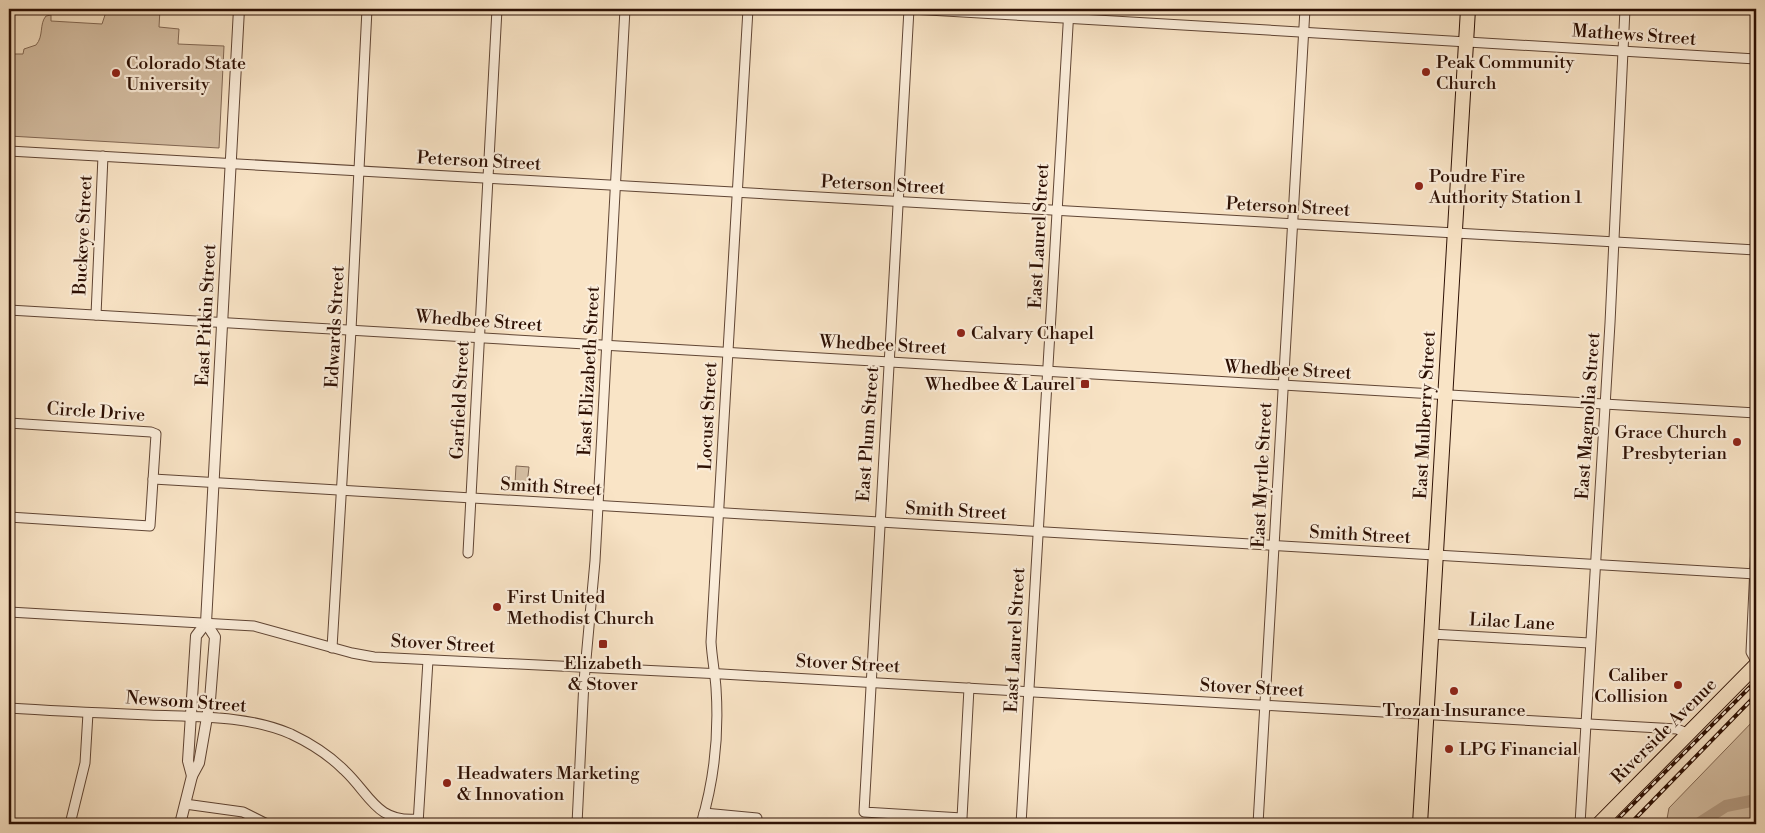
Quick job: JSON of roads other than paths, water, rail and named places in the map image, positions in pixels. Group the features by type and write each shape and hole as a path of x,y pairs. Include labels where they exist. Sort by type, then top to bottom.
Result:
{"highway":[{"name":"East Mulberry Street","path":"1420,824 1468,9"},
{"name":"Riverside Avenue","path":"1599,824 1756,663"}],"street":[{"name":"East Pitkin Street","path":"192,776 188,761 196,636 206,623 239,9"},
{"name":"Edwards Street","path":"332,648 351,330 367,9"},
{"name":"Garfield Street","path":"468,553 497,9"},
{"name":"East Elizabeth Street","path":"577,824 608,346 625,9"},
{"name":"Locust Street","path":"701,824 712,772 716,705 711,642 748,9"},
{"name":"Mathews Street","path":"910,9 1068,13 1303,31 1756,59"},
{"name":"East Plum Street","path":"910,9 879,523 870,682 872,694 864,812 962,818 970,688"},
{"name":"East Myrtle Street","path":"1258,824 1305,9"},
{"name":"East Magnolia Street","path":"1580,824 1605,404 1625,9"},
{"name":"East Laurel Street","path":"1021,824 1068,13"},
{"name":"Peterson Street","path":"9,151 1756,250"},
{"name":"Buckeye Street","path":"96,315 103,156"},
{"name":"Whedbee Street","path":"9,310 1756,413"},
{"name":"Circle Drive","path":"9,423 151,432 156,434 150,526 9,517"},
{"name":"Smith Street","path":"153,479 1755,574"},
{"path":"1756,545 1751,652 1756,663"},
{"name":"Stover Street","path":"9,612 254,626 364,655 428,660 714,673 1677,729 1688,734"},
{"name":"East Pitkin Street","path":"180,824 192,776 199,762 207,718 215,636 206,623"},
{"name":"Lilac Lane","path":"1431,634 1590,643"},
{"path":"418,822 428,660"},
{"name":"Newsom Street","path":"9,708 207,718 251,722 278,729 303,740 343,768 380,811 401,820 418,822"},
{"path":"70,824 85,763 88,712"},
{"path":"186,804 243,812 267,824"},
{"path":"704,813 757,818"}],"waterway":[{"path":"1698,824 1726,806 1756,800"}],"railway":[{"path":"1613,824 1756,681"},
{"path":"1630,824 1756,695"}],"place":[{"name":"Peak Community Church","path":"1426,72"},
{"name":"Colorado State University","path":"116,73"},
{"name":"Poudre Fire Authority Station 1","path":"1419,186"},
{"name":"Calvary Chapel","path":"961,333"},
{"name":"Whedbee & Laurel","path":"1085,384"},
{"name":"Grace Church Presbyterian","path":"1737,442"},
{"name":"First United Methodist Church","path":"497,607"},
{"name":"Elizabeth & Stover","path":"603,644"},
{"name":"Caliber Collision","path":"1678,685"},
{"name":"Trozan Insurance","path":"1454,691"},
{"name":"LPG Financial","path":"1449,749"},
{"name":"Headwaters Marketing & Innovation","path":"447,783"}]}
